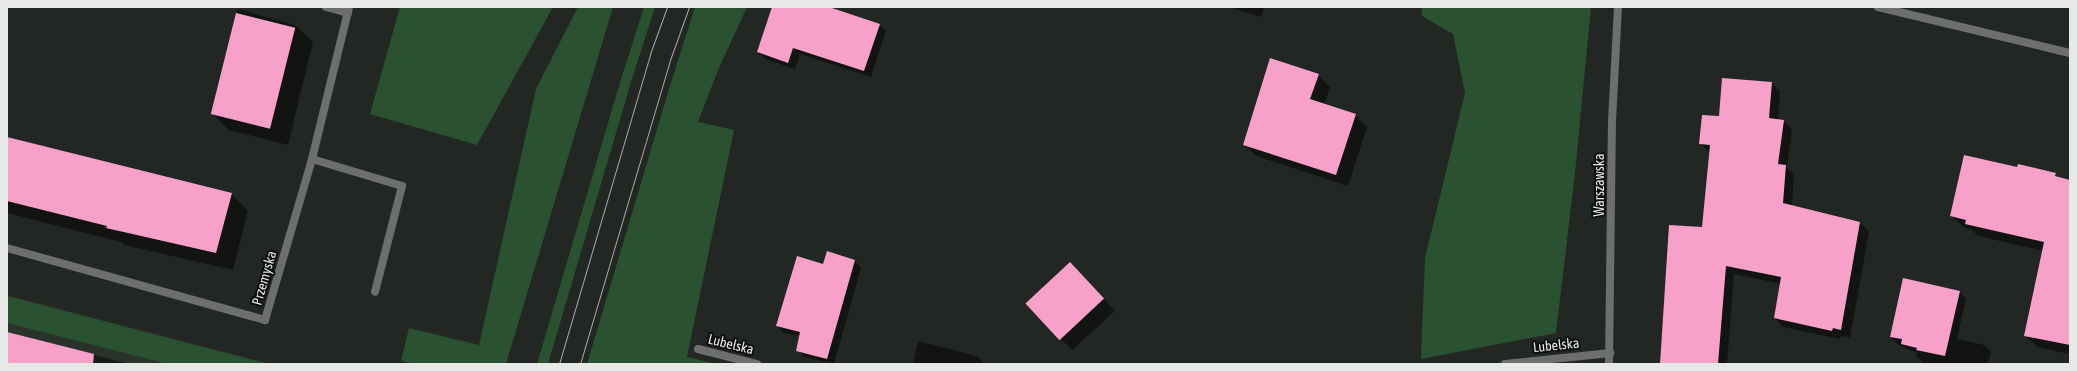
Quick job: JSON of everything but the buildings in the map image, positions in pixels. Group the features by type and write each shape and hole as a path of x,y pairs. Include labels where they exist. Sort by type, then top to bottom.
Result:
{"street":[{"path":"326,7 348,10"},
{"name":"Warszawska","path":"1609,364 1612,121 1618,7"},
{"path":"1878,7 2070,53"},
{"name":"Przemyska","path":"7,248 265,320 312,159 348,10"},
{"path":"312,159 402,186 375,292"},
{"name":"Lubelska","path":"698,349 757,364"},
{"name":"Lubelska","path":"1505,364 1569,356 1610,353"}],"shaded area":[{"path":"7,295 270,364 7,364"}],"green space":[{"path":"400,7 553,7 477,145 370,114"},
{"path":"578,7 613,7 506,364 415,364 401,361 409,328 479,345 536,89"},
{"path":"644,7 655,7 631,82 548,364 537,364 618,89"},
{"path":"695,7 747,7 718,70 698,122 734,130 687,357 716,364 587,364 669,89"},
{"path":"1421,7 1591,7 1575,173 1556,333 1421,359 1425,258 1465,93 1453,34 1422,16"},
{"path":"7,296 269,364 168,364 7,323"}],"tram line":[{"path":"559,364 650,54 667,7"},
{"path":"580,364 670,60 689,7"}]}
